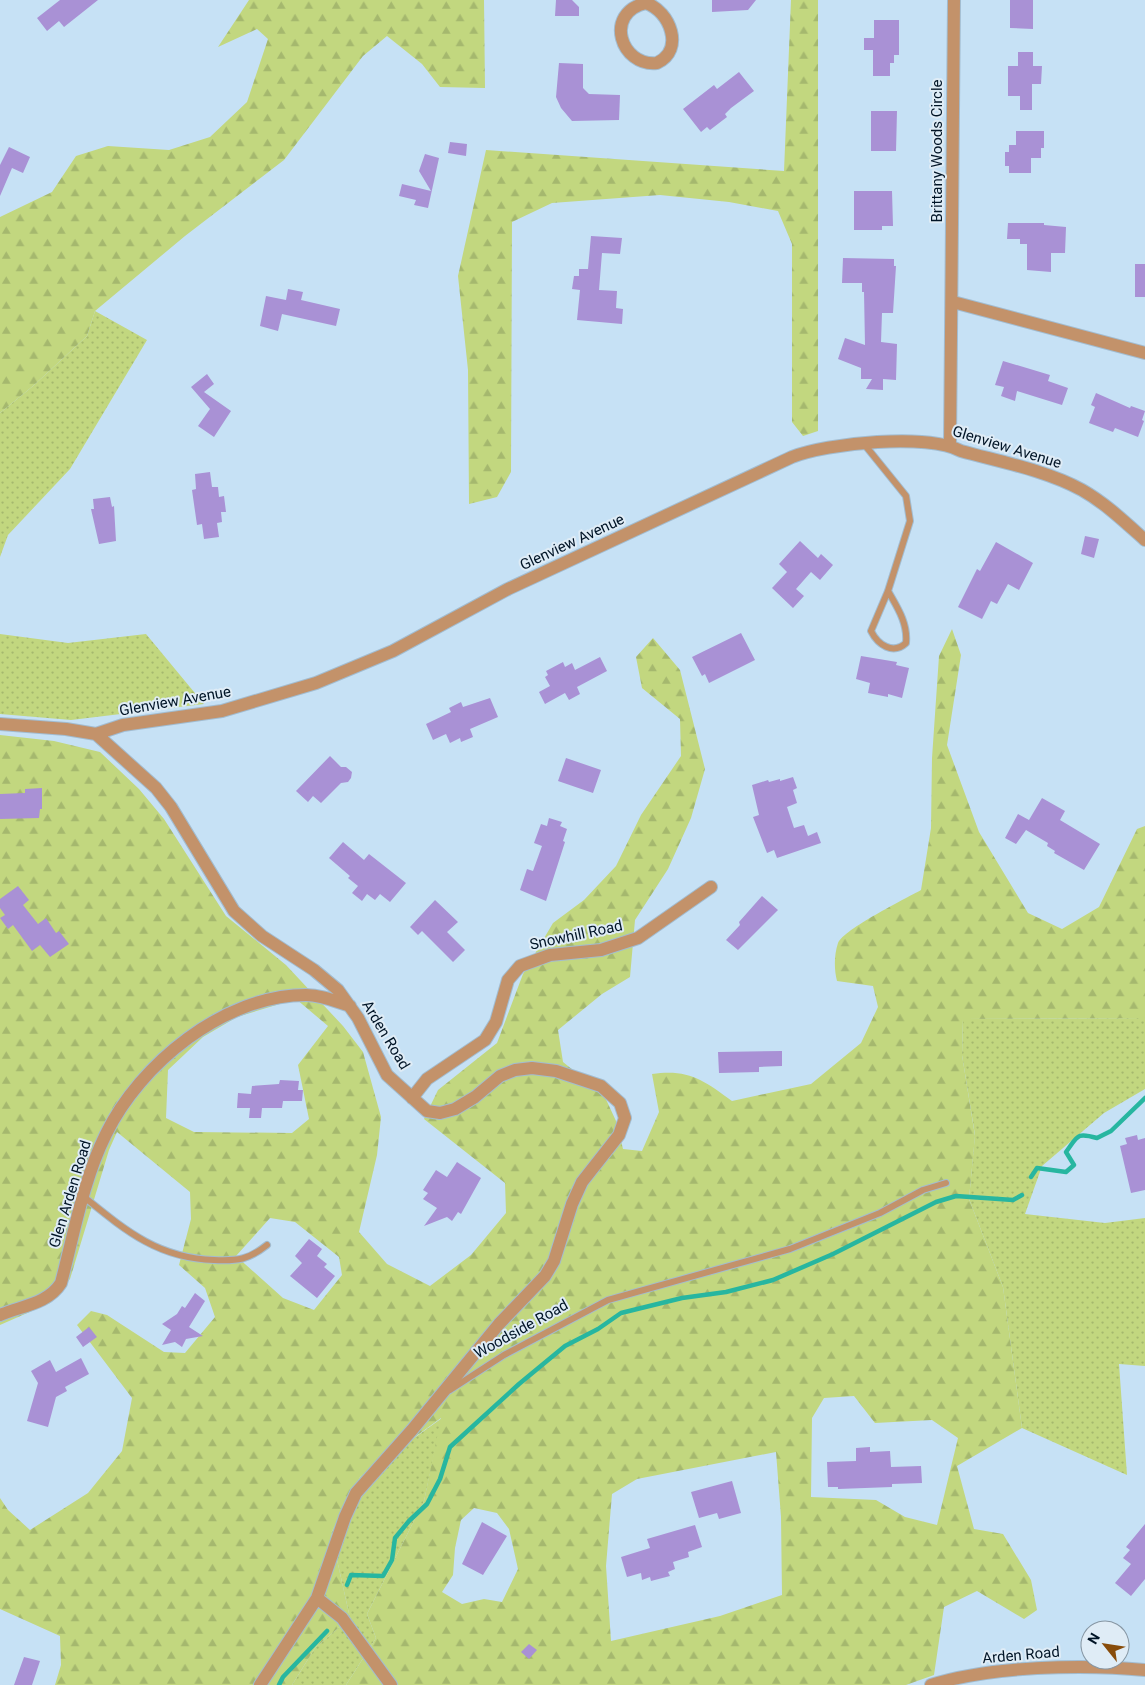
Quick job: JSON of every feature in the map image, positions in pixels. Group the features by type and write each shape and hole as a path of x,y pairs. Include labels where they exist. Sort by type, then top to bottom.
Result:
{"street":[{"name":"Brittany Woods Circle","path":"950,445 954,0"},
{"path":"646,2 660,13 670,27 674,40 670,54 657,63 641,61 629,52 622,41 621,28 625,17 634,6 646,2"},
{"path":"952,302 1145,353"},
{"name":"Glenview Avenue","path":"0,724 66,728 96,734 123,725 222,711 325,680 393,651 508,589 792,457 818,448 904,442 950,445 961,451 1057,479 1082,490 1110,509 1145,540"},
{"name":"Arden Road","path":"96,734 156,788 172,807 234,911 262,936 325,978 358,1018 387,1074 427,1111 440,1113 456,1109 475,1097 500,1076 515,1070 532,1068 566,1074 600,1086 620,1103 625,1118 619,1135 595,1162 582,1182 572,1204 554,1261 545,1276 499,1324 438,1397"},
{"name":"Snowhill Road","path":"412,1098 427,1079 485,1040 496,1022 508,980 520,966 550,955 601,950 638,938 711,887"},
{"name":"Glen Arden Road","path":"0,1315 42,1300 57,1289 61,1283 93,1167 106,1134 116,1117 162,1058 204,1027 231,1013 267,1001 307,995 329,999 350,1006"},
{"name":"Woodside Road","path":"260,1685 317,1598 345,1517 356,1493 438,1397"},
{"path":"317,1598 342,1618 391,1685"},
{"name":"Arden Road","path":"931,1685 966,1676 1061,1668 1145,1670"}],"lane":[{"path":"864,444 906,496 910,521 888,590 871,631 883,645 892,650 901,648 906,643 907,635 904,619 888,590"},
{"name":"Woodside Road","path":"438,1397 504,1355 608,1300 790,1249 880,1213 923,1190 946,1183"},
{"path":"84,1197 138,1237 168,1253 189,1259 236,1261 252,1256 267,1245"}],"green space":[{"path":"249,0 484,0 485,88 440,87 422,64 387,36 363,56 284,160 185,236 95,311 87,336 33,386 0,413 0,217 52,192 76,156 108,146 169,150 210,137 247,102 268,39 257,29 218,47"},
{"path":"791,0 818,0 818,431 803,436 792,422 792,244 778,211 729,202 660,195 552,203 512,222 511,472 497,497 469,504 468,370 458,276 486,150 784,171"},
{"path":"95,311 147,340 70,469 8,535 0,557 0,413 33,386 87,336"},
{"path":"952,629 961,655 947,745 979,832 1028,913 1062,929 1099,907 1137,829 1145,826 1145,1018 963,1019 962,1055 975,1136 969,1199 1003,1287 1022,1428 957,1466 974,1529 1003,1534 1031,1580 1037,1610 1024,1619 977,1591 944,1607 934,1675 906,1685 346,1685 376,1638 367,1614 424,1501 441,1418 360,1477 331,1533 350,1618 315,1648 292,1685 55,1685 61,1665 60,1636 0,1609 0,1498 8,1510 30,1530 88,1493 122,1451 132,1398 77,1325 91,1311 107,1315 164,1352 185,1353 215,1317 205,1288 179,1265 191,1219 190,1192 117,1132 109,1150 70,1279 50,1303 0,1325 0,735 54,741 100,752 139,789 164,819 226,916 286,965 343,1026 363,1052 381,1117 377,1155 359,1232 387,1264 430,1286 471,1255 506,1213 505,1183 424,1119 438,1090 497,1043 523,974 553,923 584,900 616,866 641,815 681,756 680,719 642,688 636,657 653,638 680,670 705,769 691,818 668,869 635,920 630,977 602,994 558,1030 563,1062 604,1095 616,1121 623,1149 642,1151 659,1112 652,1074 676,1073 695,1078 732,1101 811,1084 861,1043 878,1007 873,986 837,981 835,962 838,943 851,930 921,890 931,828 932,758 939,656","holes":["296,999 328,1026 298,1065 309,1119 292,1133 194,1132 166,1118 168,1070 203,1037 237,1017","270,1218 295,1222 339,1257 342,1275 314,1310 283,1298 236,1256","854,1396 875,1423 932,1420 958,1438 937,1525 905,1517 876,1500 811,1497 812,1418 824,1398","776,1452 781,1517 782,1595 720,1616 611,1641 606,1566 612,1494 637,1479","474,1508 497,1513 509,1529 518,1569 502,1602 484,1599 462,1604 442,1592 453,1575 455,1548 461,1520"]},
{"path":"0,634 68,643 146,634 204,704 71,720 0,714"},
{"path":"1145,1018 1145,1089 1104,1113 1042,1166 1025,1214 1105,1223 1145,1218 1145,1366 1119,1364 1127,1475 1022,1428 1003,1287 969,1199 975,1135 962,1055 963,1019"},
{"path":"442,1418 424,1501 367,1614 376,1638 346,1685 292,1685 315,1648 350,1618 331,1533 360,1477"}],"building":[{"path":"60,0 98,0 64,27 59,21 47,31 37,18"},
{"path":"556,0 572,0 579,7 579,16 555,16"},
{"path":"712,0 756,0 748,10 712,12"},
{"path":"1010,0 1033,0 1033,29 1010,28"},
{"path":"874,20 899,20 899,55 894,55 894,63 890,63 890,76 873,76 873,50 864,50 864,38 874,38"},
{"path":"1018,52 1033,52 1033,66 1042,66 1041,84 1032,84 1032,110 1020,110 1020,96 1008,96 1008,66 1018,66"},
{"path":"559,63 583,64 583,88 589,94 620,95 619,120 572,121 561,108 556,97"},
{"path":"739,72 754,91 731,108 725,114 727,117 710,130 707,127 701,132 683,109 714,85 717,89"},
{"path":"871,111 897,111 896,151 871,151"},
{"path":"1016,131 1044,131 1044,148 1041,148 1041,158 1031,158 1031,173 1009,173 1009,166 1005,166 1005,152 1009,152 1009,145 1016,145"},
{"path":"450,142 467,144 466,156 448,153"},
{"path":"9,147 30,157 23,173 12,168 0,196 0,165"},
{"path":"425,154 439,158 428,208 414,205 416,200 399,196 402,184 431,191 419,171"},
{"path":"854,191 892,191 893,226 882,226 882,230 854,230"},
{"path":"1008,223 1044,223 1044,225 1066,227 1065,253 1051,253 1051,272 1027,270 1027,244 1020,244 1020,239 1007,239"},
{"path":"591,236 622,238 620,254 602,253 599,290 617,291 616,308 623,309 622,324 577,320 580,290 572,289 574,276 579,276 579,269 588,269"},
{"path":"843,258 894,259 894,266 896,266 893,313 882,313 881,342 897,344 896,380 883,379 883,390 866,389 872,379 861,379 861,368 838,359 845,338 865,345 864,292 862,292 862,283 842,283"},
{"path":"1135,264 1145,264 1145,297 1135,297"},
{"path":"288,289 303,292 301,300 340,309 336,326 282,314 278,331 260,326 266,296 286,300"},
{"path":"1003,361 1050,375 1048,381 1068,388 1062,405 1017,391 1015,401 1001,396 1004,387 995,385"},
{"path":"207,374 214,384 204,392 231,411 214,437 198,426 210,409 191,387"},
{"path":"1096,393 1130,408 1131,406 1145,411 1142,420 1144,421 1138,437 1115,428 1113,432 1089,423 1095,407 1091,405"},
{"path":"210,472 212,487 218,487 219,497 224,496 226,512 221,512 222,522 217,523 219,537 204,539 202,524 197,525 192,490 196,489 195,474"},
{"path":"110,497 112,507 114,506 116,541 99,544 91,509 94,509 93,499"},
{"path":"1085,536 1099,539 1094,558 1081,554"},
{"path":"800,541 818,558 821,554 833,565 820,580 811,572 796,589 804,596 793,608 772,588 787,572 779,564"},
{"path":"996,542 1033,563 1019,590 1008,584 997,604 991,601 982,619 958,607 977,569 980,571"},
{"path":"741,633 755,660 709,683 705,674 702,676 692,657"},
{"path":"861,656 897,662 896,665 909,668 902,698 888,694 888,697 868,693 870,683 856,679"},
{"path":"600,657 607,671 577,687 580,694 569,700 565,693 545,704 539,692 550,686 545,677 548,675 546,671 563,662 565,667 572,663 575,670"},
{"path":"490,698 498,717 470,729 473,737 461,742 460,738 450,743 446,734 433,740 426,724 451,712 449,708 461,702 463,707"},
{"path":"330,756 341,767 346,767 352,772 351,778 348,782 341,783 321,803 313,796 308,802 296,791"},
{"path":"566,758 601,770 593,793 558,781"},
{"path":"793,777 797,788 793,790 797,803 787,807 794,828 804,825 808,836 817,832 821,843 777,858 774,850 767,853 753,817 759,815 752,785 768,780 769,782 780,779 780,781"},
{"path":"42,788 42,809 40,809 39,818 0,819 0,794 25,793 25,789"},
{"path":"1042,798 1065,811 1060,820 1100,844 1084,870 1054,853 1055,851 1047,846 1048,843 1026,830 1016,844 1005,838 1018,814 1029,820"},
{"path":"549,818 562,822 560,826 567,829 563,841 565,842 546,901 520,890 527,869 533,871 542,846 534,843 541,824 547,826"},
{"path":"343,842 364,860 369,854 406,883 390,902 380,894 375,900 367,894 362,901 352,893 358,886 348,878 350,876 329,858"},
{"path":"18,886 29,900 23,905 38,924 46,918 56,933 59,931 69,944 50,957 40,945 32,951 13,925 8,929 0,918 5,915 0,908 0,899"},
{"path":"762,896 778,910 738,950 726,940"},
{"path":"435,900 458,922 447,932 465,950 453,962 422,931 418,935 410,927"},
{"path":"782,1051 782,1066 759,1067 759,1072 719,1073 718,1052"},
{"path":"280,1080 299,1081 298,1090 303,1090 302,1101 283,1101 282,1108 262,1108 261,1118 249,1118 250,1108 237,1108 238,1093 251,1094 252,1086 279,1084"},
{"path":"1137,1135 1138,1140 1145,1138 1145,1190 1131,1193 1120,1146 1127,1144 1125,1138"},
{"path":"457,1162 481,1178 461,1214 458,1212 452,1221 447,1217 424,1226 437,1208 423,1199 428,1193 423,1190 436,1170 447,1177"},
{"path":"309,1239 322,1249 317,1256 327,1264 324,1267 335,1276 317,1298 290,1276 302,1263 295,1256"},
{"path":"195,1293 205,1301 189,1327 203,1336 186,1339 182,1347 175,1342 162,1345 171,1330 162,1324 177,1314 182,1306 185,1308"},
{"path":"89,1327 97,1337 83,1347 76,1337"},
{"path":"81,1358 89,1374 65,1387 67,1391 56,1397 48,1427 27,1421 38,1383 31,1371 50,1360 56,1372"},
{"path":"870,1447 870,1452 890,1451 891,1467 921,1466 922,1483 892,1484 892,1487 838,1489 838,1487 828,1487 827,1462 856,1461 856,1448"},
{"path":"732,1481 741,1513 719,1519 717,1513 699,1518 691,1492"},
{"path":"482,1522 507,1536 483,1575 462,1564"},
{"path":"1145,1524 1145,1579 1131,1596 1115,1583 1131,1564 1123,1558 1130,1550 1126,1547"},
{"path":"695,1525 702,1547 688,1552 689,1557 673,1562 675,1569 668,1572 670,1576 651,1581 650,1577 642,1580 641,1573 627,1577 621,1557 650,1548 647,1539"},
{"path":"529,1644 537,1650 529,1659 521,1652"},
{"path":"24,1657 40,1661 32,1685 14,1685"}],"waterway":[{"path":"1031,1177 1037,1168 1066,1172 1074,1165 1066,1152 1078,1137 1085,1135 1097,1138 1111,1131 1145,1098"},
{"path":"347,1585 351,1575 383,1576 392,1560 395,1538 427,1504 440,1479 450,1447 519,1384 565,1346 598,1329 621,1313 682,1298 726,1292 773,1280 833,1254 936,1202 956,1196 1013,1200 1022,1195"},
{"path":"279,1685 283,1677 327,1631"}]}
